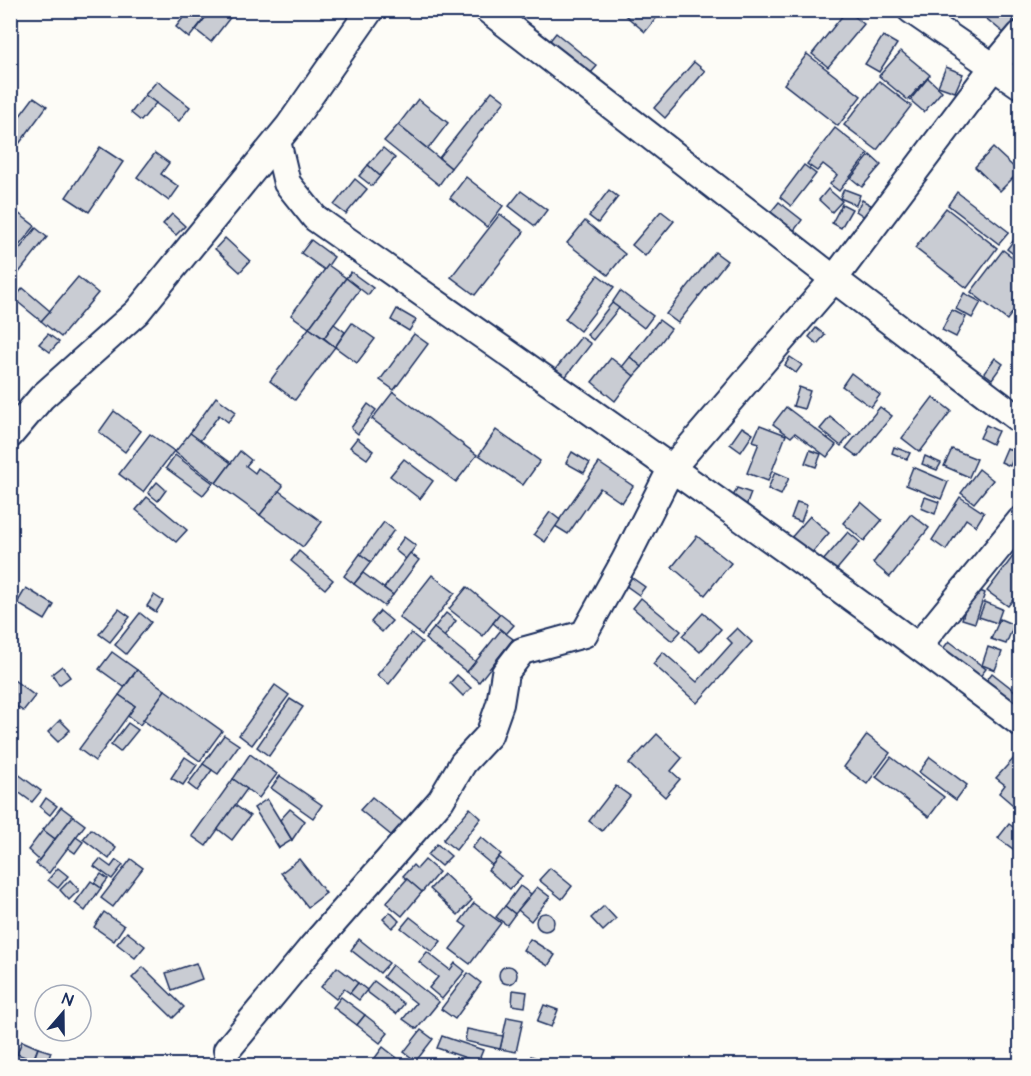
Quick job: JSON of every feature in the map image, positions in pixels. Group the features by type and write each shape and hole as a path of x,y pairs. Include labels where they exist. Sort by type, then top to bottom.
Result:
{"street":[{"path":"10,435 42,397 137,312 277,141 370,10"},
{"path":"488,10 834,279 1020,420"},
{"path":"911,10 1020,85"},
{"path":"227,1050 312,947 441,800 463,763 489,735 500,704 505,673 522,651 584,634 672,469 834,279 994,66 1020,35"},
{"path":"277,141 287,183 315,218 919,645 1020,723"},
{"path":"919,645 1020,521"}],"building":[{"path":"189,10 211,10 189,38 176,27"},
{"path":"211,10 236,10 211,42 196,30"},
{"path":"619,10 663,10 645,32"},
{"path":"847,10 864,24 828,67 812,54"},
{"path":"985,10 1019,10 1020,14 1005,34 982,15"},
{"path":"556,33 597,66 589,75 548,43"},
{"path":"883,36 897,44 879,72 865,64"},
{"path":"901,51 930,75 908,100 879,76"},
{"path":"807,54 861,96 838,126 784,84"},
{"path":"694,62 705,71 665,118 654,108"},
{"path":"946,67 963,74 955,92 938,86"},
{"path":"928,78 942,91 924,112 910,100"},
{"path":"157,81 190,107 179,121 145,95"},
{"path":"879,81 911,106 877,150 844,125"},
{"path":"492,91 505,101 451,168 439,158"},
{"path":"145,95 156,103 141,121 131,113"},
{"path":"34,97 47,106 16,148 10,145 10,129"},
{"path":"418,99 448,123 428,149 398,125"},
{"path":"398,125 451,168 439,185 384,141"},
{"path":"835,128 868,154 839,191 830,184 837,175 823,164 817,171 807,164"},
{"path":"100,147 123,162 89,212 66,197"},
{"path":"383,148 395,158 380,176 368,165"},
{"path":"993,148 1019,172 1000,191 975,167"},
{"path":"155,153 169,163 161,174 179,187 169,201 137,177"},
{"path":"870,155 881,165 862,187 851,178"},
{"path":"368,165 380,176 372,186 359,176"},
{"path":"804,165 816,174 791,206 780,197"},
{"path":"466,177 503,206 487,227 450,198"},
{"path":"355,179 367,189 346,214 334,205"},
{"path":"828,189 842,201 832,212 819,200"},
{"path":"844,189 860,195 856,205 840,198"},
{"path":"609,190 618,197 598,223 589,216"},
{"path":"521,191 547,210 535,226 509,206"},
{"path":"957,192 1009,232 999,244 948,205"},
{"path":"862,200 871,205 865,217 856,211"},
{"path":"779,202 802,220 793,232 770,213"},
{"path":"842,204 852,209 841,228 832,223"},
{"path":"946,208 997,248 967,288 915,248"},
{"path":"14,210 35,226 10,257 10,215"},
{"path":"661,211 674,221 645,256 632,245"},
{"path":"172,214 185,226 176,235 163,224"},
{"path":"500,214 524,232 475,295 451,277"},
{"path":"585,221 625,254 608,275 567,243"},
{"path":"36,228 47,237 10,284 10,261"},
{"path":"1017,236 1020,239 1020,259 1007,249"},
{"path":"225,238 250,261 240,272 215,249"},
{"path":"311,240 334,257 325,270 301,253"},
{"path":"1003,250 1020,263 1020,302 1007,320 971,292"},
{"path":"715,252 727,261 678,323 666,314"},
{"path":"328,265 346,278 309,328 291,315"},
{"path":"351,272 373,288 368,295 346,278"},
{"path":"598,275 614,287 580,331 565,319"},
{"path":"78,277 98,293 61,337 41,321"},
{"path":"346,278 360,289 324,338 309,328"},
{"path":"23,288 50,311 41,321 14,299"},
{"path":"620,291 653,316 644,328 612,303"},
{"path":"964,293 981,302 972,318 956,309"},
{"path":"612,303 619,308 593,340 587,335"},
{"path":"397,309 416,320 409,331 391,320"},
{"path":"952,310 966,317 956,337 942,330"},
{"path":"659,320 671,329 642,367 630,357"},
{"path":"352,323 375,339 357,363 335,347"},
{"path":"334,324 345,332 335,347 324,338"},
{"path":"309,328 335,347 295,400 270,381"},
{"path":"816,328 825,335 817,344 809,337"},
{"path":"48,334 59,342 50,352 39,344"},
{"path":"414,334 428,344 394,390 380,380"},
{"path":"581,337 591,344 564,379 554,371"},
{"path":"630,357 642,367 634,376 622,367"},
{"path":"790,357 802,365 796,373 785,365"},
{"path":"611,358 634,376 615,401 592,382"},
{"path":"995,358 1003,364 992,379 984,373"},
{"path":"851,373 880,395 871,407 842,386"},
{"path":"799,387 810,391 804,409 793,406"},
{"path":"393,392 477,455 456,482 372,419"},
{"path":"216,397 236,412 228,422 219,415 200,441 190,433"},
{"path":"933,397 951,411 920,452 902,438"},
{"path":"368,404 376,410 358,434 351,428"},
{"path":"786,407 836,445 827,457 795,433 791,437 773,424"},
{"path":"880,407 892,416 858,457 846,448"},
{"path":"114,411 141,431 125,452 99,432"},
{"path":"830,417 851,434 841,446 820,429"},
{"path":"760,425 786,435 768,481 747,473 759,443 753,441"},
{"path":"986,425 998,431 992,444 980,438"},
{"path":"742,427 753,434 741,452 730,444"},
{"path":"496,430 540,461 523,485 479,455"},
{"path":"190,433 231,463 216,483 175,452"},
{"path":"150,434 174,451 143,492 119,474"},
{"path":"357,438 373,451 367,459 350,447"},
{"path":"894,447 910,453 907,459 892,453"},
{"path":"1007,448 1016,452 1010,466 1001,462"},
{"path":"952,449 977,459 969,477 944,466"},
{"path":"810,450 821,454 816,467 805,463"},
{"path":"240,451 251,460 246,466 255,473 258,468 283,486 260,515 216,483"},
{"path":"572,452 590,463 584,473 566,463"},
{"path":"175,455 213,483 203,495 166,468"},
{"path":"925,456 941,463 937,470 922,464"},
{"path":"404,459 433,481 420,499 390,476"},
{"path":"599,463 633,486 622,503 600,488 568,534 555,526"},
{"path":"913,467 948,482 941,499 906,485"},
{"path":"979,469 993,480 974,503 961,493"},
{"path":"775,472 789,478 781,495 768,489"},
{"path":"157,482 166,490 158,501 148,493"},
{"path":"737,488 751,493 745,509 730,503"},
{"path":"279,491 322,522 303,547 260,515"},
{"path":"147,497 187,530 176,542 136,510"},
{"path":"925,497 939,502 935,514 921,508"},
{"path":"960,497 984,513 976,526 966,519 946,550 932,540"},
{"path":"797,502 807,505 801,522 791,518"},
{"path":"861,502 882,520 864,541 843,523"},
{"path":"550,512 560,520 545,542 534,534"},
{"path":"911,514 929,528 890,577 873,563"},
{"path":"810,516 829,533 809,556 790,539"},
{"path":"384,522 394,530 371,562 360,554"},
{"path":"848,532 860,542 834,573 822,562"},
{"path":"697,536 731,563 705,595 672,567"},
{"path":"404,537 416,546 406,559 395,550"},
{"path":"1020,547 1020,591 1008,606 987,591"},
{"path":"299,551 333,580 325,589 291,561"},
{"path":"410,553 419,560 393,595 384,588"},
{"path":"360,554 371,562 354,584 344,576"},
{"path":"363,573 393,595 384,606 354,584"},
{"path":"432,575 455,593 422,635 399,617"},
{"path":"631,577 645,587 639,595 625,585"},
{"path":"467,587 500,614 483,636 449,609"},
{"path":"26,588 54,605 45,620 17,603"},
{"path":"972,588 985,593 975,623 962,619"},
{"path":"154,595 163,601 156,612 147,606"},
{"path":"641,598 681,631 672,641 633,608"},
{"path":"985,602 1002,609 997,623 979,617"},
{"path":"119,609 130,617 110,642 99,634"},
{"path":"380,611 392,621 382,632 371,622"},
{"path":"140,613 151,622 126,654 115,645"},
{"path":"446,613 456,621 444,637 434,628"},
{"path":"703,613 721,629 700,652 682,636"},
{"path":"500,614 514,625 506,634 493,623"},
{"path":"1000,619 1014,625 1006,644 991,639"},
{"path":"434,628 476,662 467,672 425,639"},
{"path":"737,628 752,642 697,703 653,664 663,652 697,682 732,643 727,638"},
{"path":"501,630 513,639 479,682 467,672"},
{"path":"411,633 422,642 389,684 377,675"},
{"path":"949,641 986,669 975,683 939,654"},
{"path":"988,647 1002,652 995,670 982,665"},
{"path":"112,652 137,670 124,687 99,669"},
{"path":"62,666 70,677 59,685 52,674"},
{"path":"137,670 165,690 140,725 128,716 135,706 119,695"},
{"path":"992,673 1020,695 1012,707 983,685"},
{"path":"457,675 471,688 463,696 450,683"},
{"path":"10,677 35,696 23,711 10,702"},
{"path":"275,685 289,695 252,745 239,735"},
{"path":"165,690 222,731 200,761 143,720"},
{"path":"119,695 135,706 95,761 79,749"},
{"path":"290,699 303,707 269,756 257,747"},
{"path":"60,720 70,730 58,742 48,732"},
{"path":"128,723 138,730 120,752 111,745"},
{"path":"657,734 682,758 671,771 680,779 665,797 629,764"},
{"path":"224,735 239,745 218,774 203,764"},
{"path":"867,735 890,753 867,784 844,767"},
{"path":"250,754 277,774 259,798 233,779"},
{"path":"185,757 197,765 183,785 171,778"},
{"path":"891,757 944,797 929,817 876,777"},
{"path":"930,757 967,785 956,800 919,772"},
{"path":"1015,757 1020,762 1020,797 1013,805 999,793 1005,785 996,778"},
{"path":"203,764 212,770 197,791 188,784"},
{"path":"14,771 41,791 32,802 10,786 10,775"},
{"path":"280,776 322,805 313,818 271,788"},
{"path":"233,779 247,789 206,846 192,836"},
{"path":"616,786 630,796 602,831 589,821"},
{"path":"372,797 403,822 392,836 360,810"},
{"path":"46,798 57,806 50,815 40,807"},
{"path":"267,799 292,840 279,848 254,808"},
{"path":"235,805 250,816 232,840 218,829"},
{"path":"61,807 73,816 55,839 43,830"},
{"path":"470,808 481,818 456,850 443,840"},
{"path":"290,809 305,821 292,840 280,820"},
{"path":"73,816 85,825 49,873 36,864"},
{"path":"1009,824 1020,832 1020,854 998,838"},
{"path":"91,829 116,848 109,859 83,839"},
{"path":"43,830 55,839 39,860 28,850"},
{"path":"76,837 83,842 75,853 68,848"},
{"path":"481,837 501,854 492,865 472,848"},
{"path":"437,844 451,856 441,866 428,855"},
{"path":"499,857 522,876 510,889 488,870"},
{"path":"100,859 111,867 116,860 123,865 112,879 94,866"},
{"path":"131,859 143,868 113,907 101,898"},
{"path":"299,859 326,893 308,907 281,873"},
{"path":"425,860 439,872 422,892 403,876 413,865 417,869"},
{"path":"58,868 68,876 58,888 48,880"},
{"path":"550,868 572,886 562,899 539,880"},
{"path":"101,874 108,879 101,888 94,883"},
{"path":"444,874 472,900 458,915 430,889"},
{"path":"407,879 422,892 402,916 386,903"},
{"path":"70,880 79,890 69,900 60,890"},
{"path":"91,881 101,888 85,911 75,903"},
{"path":"520,886 531,894 515,914 505,906"},
{"path":"537,887 550,897 531,921 518,910"},
{"path":"474,903 501,923 470,964 450,949 467,927 460,922"},
{"path":"505,906 515,914 507,925 496,917"},
{"path":"604,906 616,919 603,931 591,918"},
{"path":"104,912 124,926 114,941 94,927"},
{"path":"390,912 399,921 392,928 383,919"},
{"path":"545,913 551,916 554,922 551,928 545,931 539,928 536,922 539,916"},
{"path":"410,917 441,941 432,952 401,928"},
{"path":"127,932 145,946 135,958 117,944"},
{"path":"359,939 389,963 380,973 351,950"},
{"path":"530,939 555,955 548,966 523,950"},
{"path":"427,952 450,970 455,963 465,971 442,999 429,988 438,977 419,962"},
{"path":"196,963 202,979 172,990 166,973"},
{"path":"392,965 439,1002 417,1029 403,1019 416,1003 383,977"},
{"path":"508,966 514,969 517,975 514,981 508,984 502,981 499,975 502,969"},
{"path":"143,967 184,1007 173,1018 132,978"},
{"path":"337,967 358,983 350,993 344,989 336,999 321,987"},
{"path":"468,973 481,983 455,1019 441,1009"},
{"path":"374,981 404,1004 396,1014 366,991"},
{"path":"358,983 367,990 359,1000 350,993"},
{"path":"513,990 527,992 525,1007 512,1005"},
{"path":"341,997 365,1015 357,1025 333,1007"},
{"path":"544,1005 558,1010 551,1027 537,1022"},
{"path":"365,1015 388,1033 380,1043 357,1025"},
{"path":"507,1017 523,1020 516,1052 500,1049"},
{"path":"467,1029 503,1036 500,1049 465,1041"},
{"path":"421,1030 433,1039 416,1061 404,1052"},
{"path":"442,1036 483,1050 478,1062 437,1048"},
{"path":"22,1041 38,1048 33,1060 17,1054"},
{"path":"383,1047 397,1058 391,1066 369,1066"},
{"path":"38,1048 51,1052 46,1066 33,1062"},
{"path":"531,1056 547,1062 546,1066 528,1066"}]}
